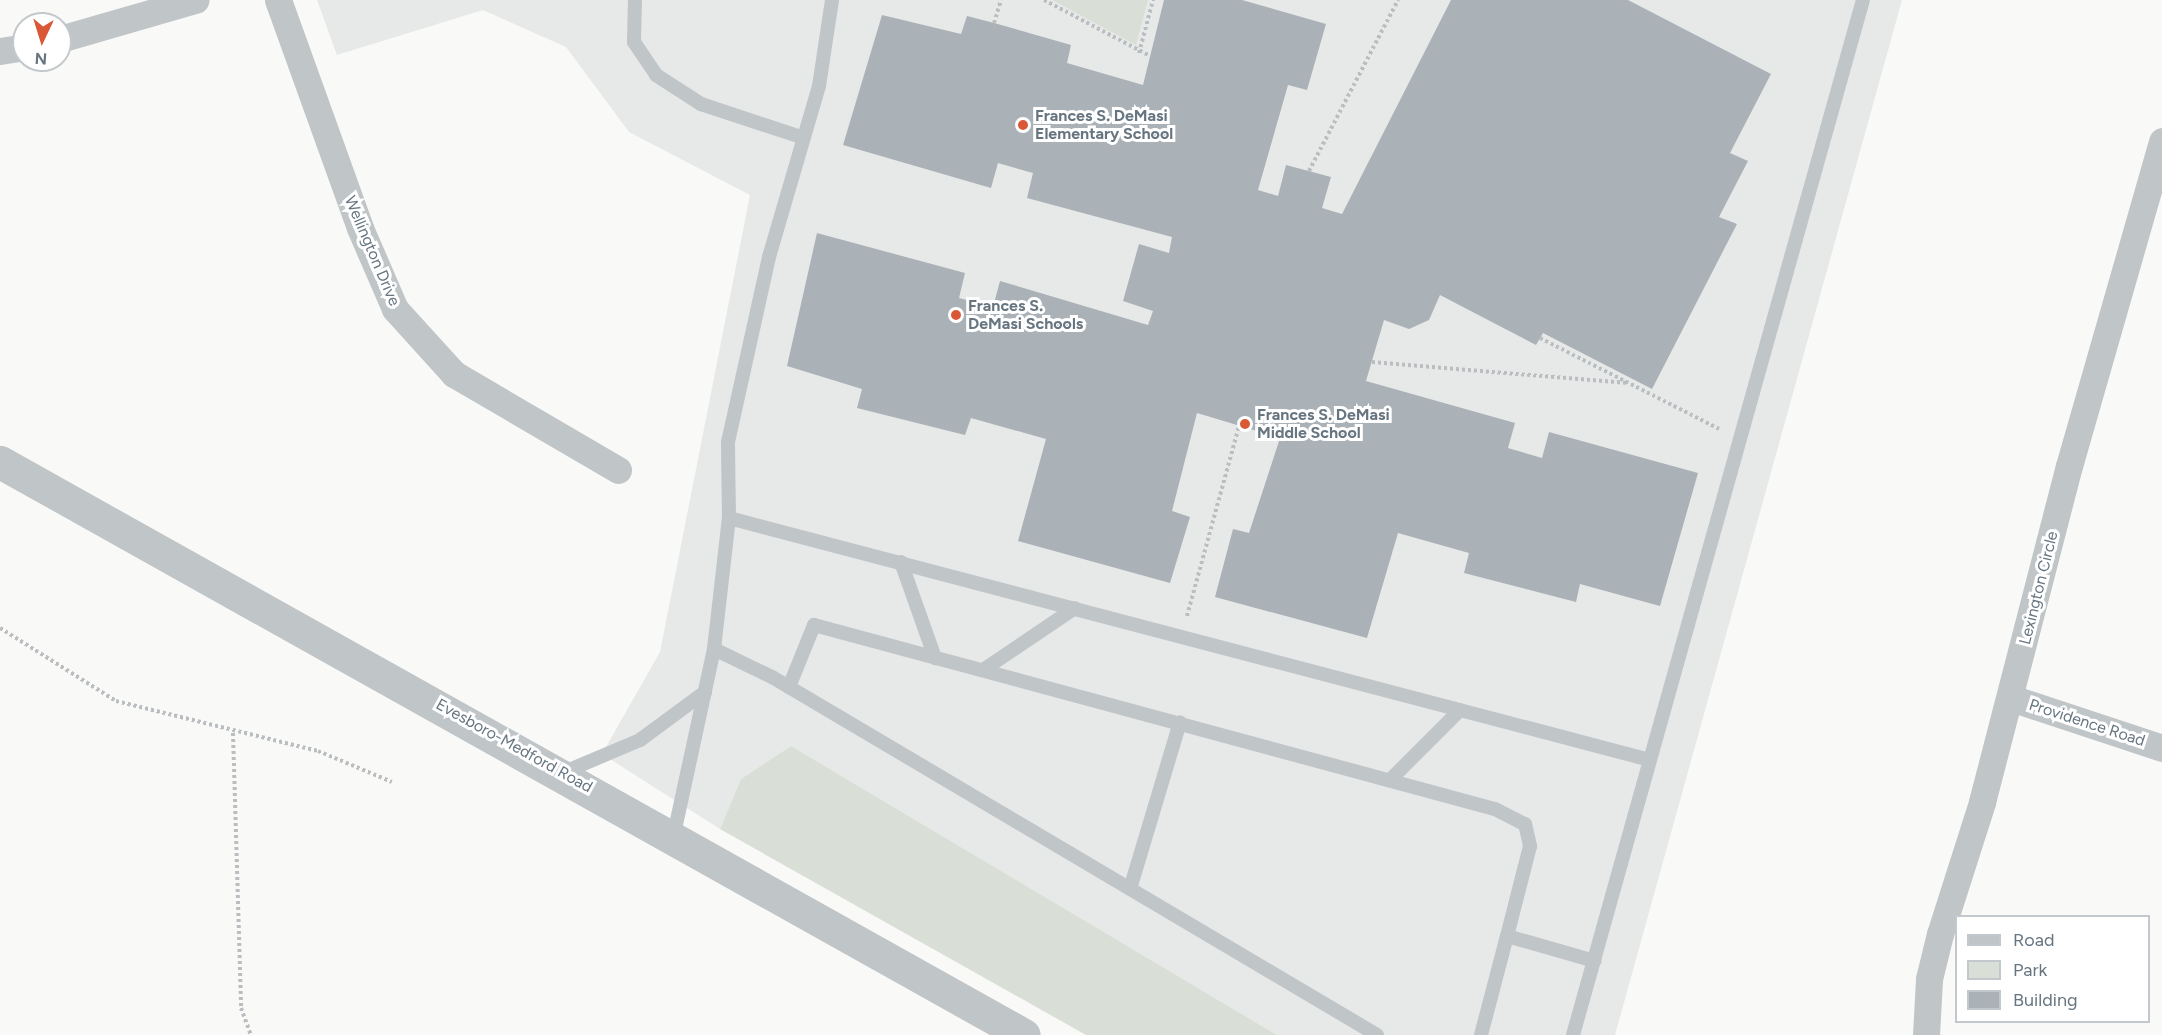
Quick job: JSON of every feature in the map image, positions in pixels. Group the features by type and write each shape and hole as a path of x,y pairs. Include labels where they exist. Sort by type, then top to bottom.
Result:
{"street":[{"path":"72,36 195,0"},
{"name":"Wellington Drive","path":"278,0 360,228 395,309 454,374 618,470"},
{"name":"Lexington Circle","path":"1926,1035 1929,979 2011,698 2075,445 2151,222 2162,141"},
{"name":"Evesboro-Medford Road","path":"0,462 674,834 1024,1035"},
{"name":"Providence Road","path":"2011,698 2162,748"}],"lane":[{"path":"635,0 634,42 656,75 701,104 801,137"},
{"path":"674,834 714,650 729,518 728,442 801,137 819,86 832,0"},
{"path":"1574,1035 1863,0"},
{"path":"729,518 1650,760"},
{"path":"901,562 935,658"},
{"path":"986,668 1075,608"},
{"path":"789,687 814,626 935,658 986,668 1495,809 1525,824 1530,846 1481,1035"},
{"path":"714,650 789,687 1377,1035"},
{"path":"562,773 640,740 705,692"},
{"path":"1390,780 1460,710"},
{"path":"1130,889 1180,722"},
{"path":"1507,936 1595,961"}],"path":[{"path":"994,23 1001,0"},
{"path":"1044,0 1139,53 1150,56"},
{"path":"1139,53 1154,0"},
{"path":"1309,171 1398,0"},
{"path":"1540,338 1741,440"},
{"path":"1372,362 1628,383"},
{"path":"1181,636 1239,426"},
{"path":"0,628 116,701 233,733 318,751 392,782"},
{"path":"233,733 241,1008 251,1035"}],"shaded area":[{"name":"Frances S. DeMasi Middle School","path":"317,0 1902,0 1615,1035 1277,1035 791,746 741,779 720,829 602,754 660,652 750,195 629,132 566,47 483,10 337,55"}],"green space":[{"path":"1052,0 1148,0 1136,45"},
{"path":"791,746 1277,1035 1086,1035 720,829 741,779"}],"building":[{"name":"Frances S. DeMasi Schools","path":"1164,0 1242,0 1326,24 1307,90 1288,85 1258,190 1278,196 1286,165 1331,177 1322,208 1342,214 1451,0 1628,0 1771,74 1730,153 1748,161 1719,217 1737,224 1652,389 1543,333 1536,345 1440,295 1429,320 1409,329 1384,320 1366,381 1515,423 1508,448 1542,458 1549,432 1698,473 1660,606 1580,584 1576,602 1464,573 1469,553 1398,533 1367,638 1215,597 1233,529 1249,533 1280,438 1197,413 1172,511 1190,517 1170,583 1018,541 1046,439 971,418 965,435 857,408 862,389 787,366 817,233 965,273 959,298 993,307 1000,281 1148,325 1153,311 1123,301 1139,244 1169,253 1172,237 1027,198 1033,173 998,163 991,188 843,145 882,15 961,34 967,16 994,23 1071,45 1067,63 1143,85"}],"place":[{"name":"Frances S. DeMasi Elementary School","path":"1023,125"},
{"name":"Frances S. DeMasi Schools","path":"956,315"},
{"name":"Frances S. DeMasi Middle School","path":"1245,424"}]}
